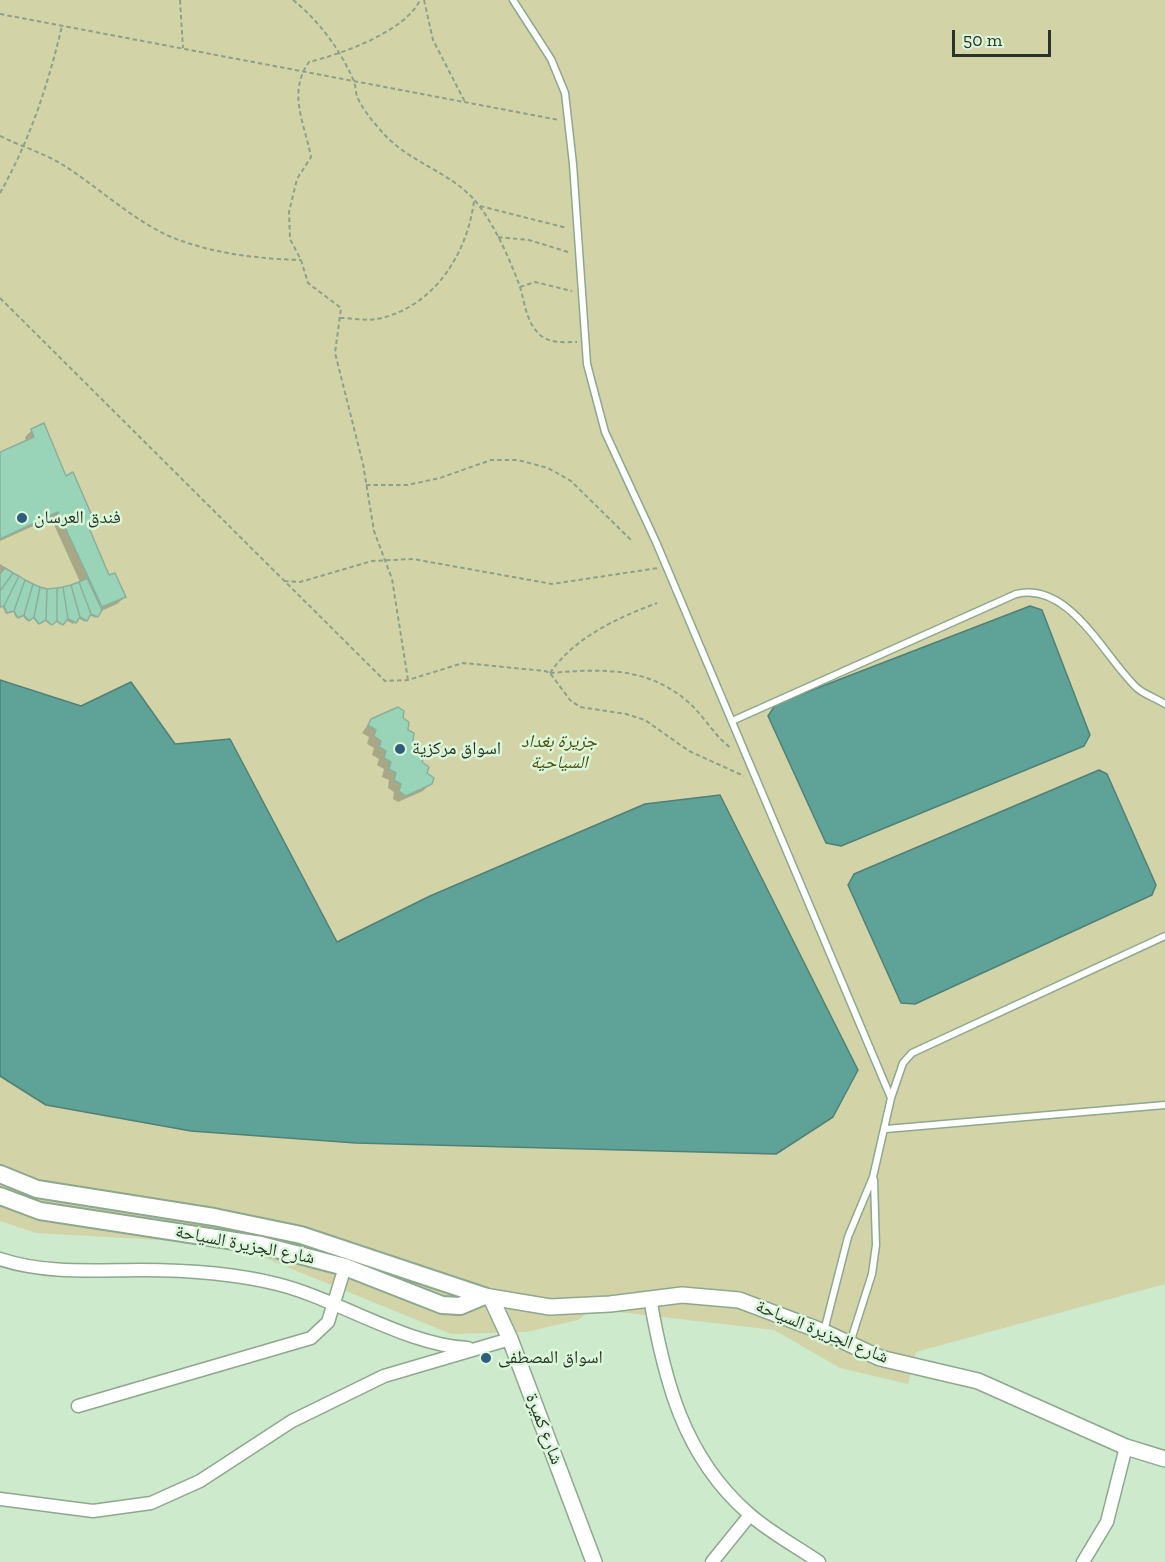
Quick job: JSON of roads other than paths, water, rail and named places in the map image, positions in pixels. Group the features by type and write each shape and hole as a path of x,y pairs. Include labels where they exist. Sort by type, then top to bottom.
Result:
{"main road":[{"name":"شارع الجزيرة السياحة","path":"0,1174 37,1189 214,1217 301,1235 487,1297"},
{"name":"شارع الجزيرة السياحة","path":"0,1196 40,1211 216,1236 345,1267 442,1305 460,1306 487,1297"}],"street":[{"path":"0,1258 37,1268 167,1270 217,1274 277,1284 432,1342 475,1348"},
{"path":"78,1406 311,1338 325,1327 335,1304 345,1267"},
{"name":"شارع الجزيرة السياحة","path":"487,1297 530,1306 570,1307 699,1295 739,1300 824,1332 880,1358 978,1381 1126,1447 1165,1459"},
{"name":"شارع كميرة","path":"487,1297 510,1339 594,1562"},
{"path":"650,1298 667,1382 687,1436 715,1480 750,1515 819,1562"},
{"path":"0,1499 93,1511 151,1503 200,1481 292,1421 384,1376 510,1339"},
{"path":"1083,1562 1107,1522 1126,1447"},
{"path":"712,1562 750,1515"}],"lane":[{"path":"513,0 560,79 568,121 585,341 591,387 605,432 666,567 891,1098"},
{"path":"732,721 1016,594 1030,591 1050,598 1074,614 1138,689 1165,704"},
{"path":"824,1332 848,1238 873,1177 886,1129 891,1098 903,1063 912,1053 1165,936"},
{"path":"886,1129 1165,1105"},
{"path":"850,1343 872,1274 876,1245 873,1177"}],"water":[{"path":"1030,606 1042,610 1090,735 1084,746 841,846 826,843 768,716 776,704"},
{"path":"0,680 81,706 131,682 175,744 230,739 337,942 430,896 645,804 720,795 858,1070 833,1117 776,1154 356,1143 191,1131 46,1105 0,1076"},
{"path":"1099,770 1107,774 1156,885 1152,895 915,1004 901,1003 848,885 854,874"}],"place":[{"name":"فندق العرسان","path":"22,518"},
{"name":"اسواق مركزية","path":"400,749"},
{"name":"اسواق المصطفى","path":"486,1358"}],"park label":[{"name":"جزيرة بغداد السياحية","path":"559,752"}]}
